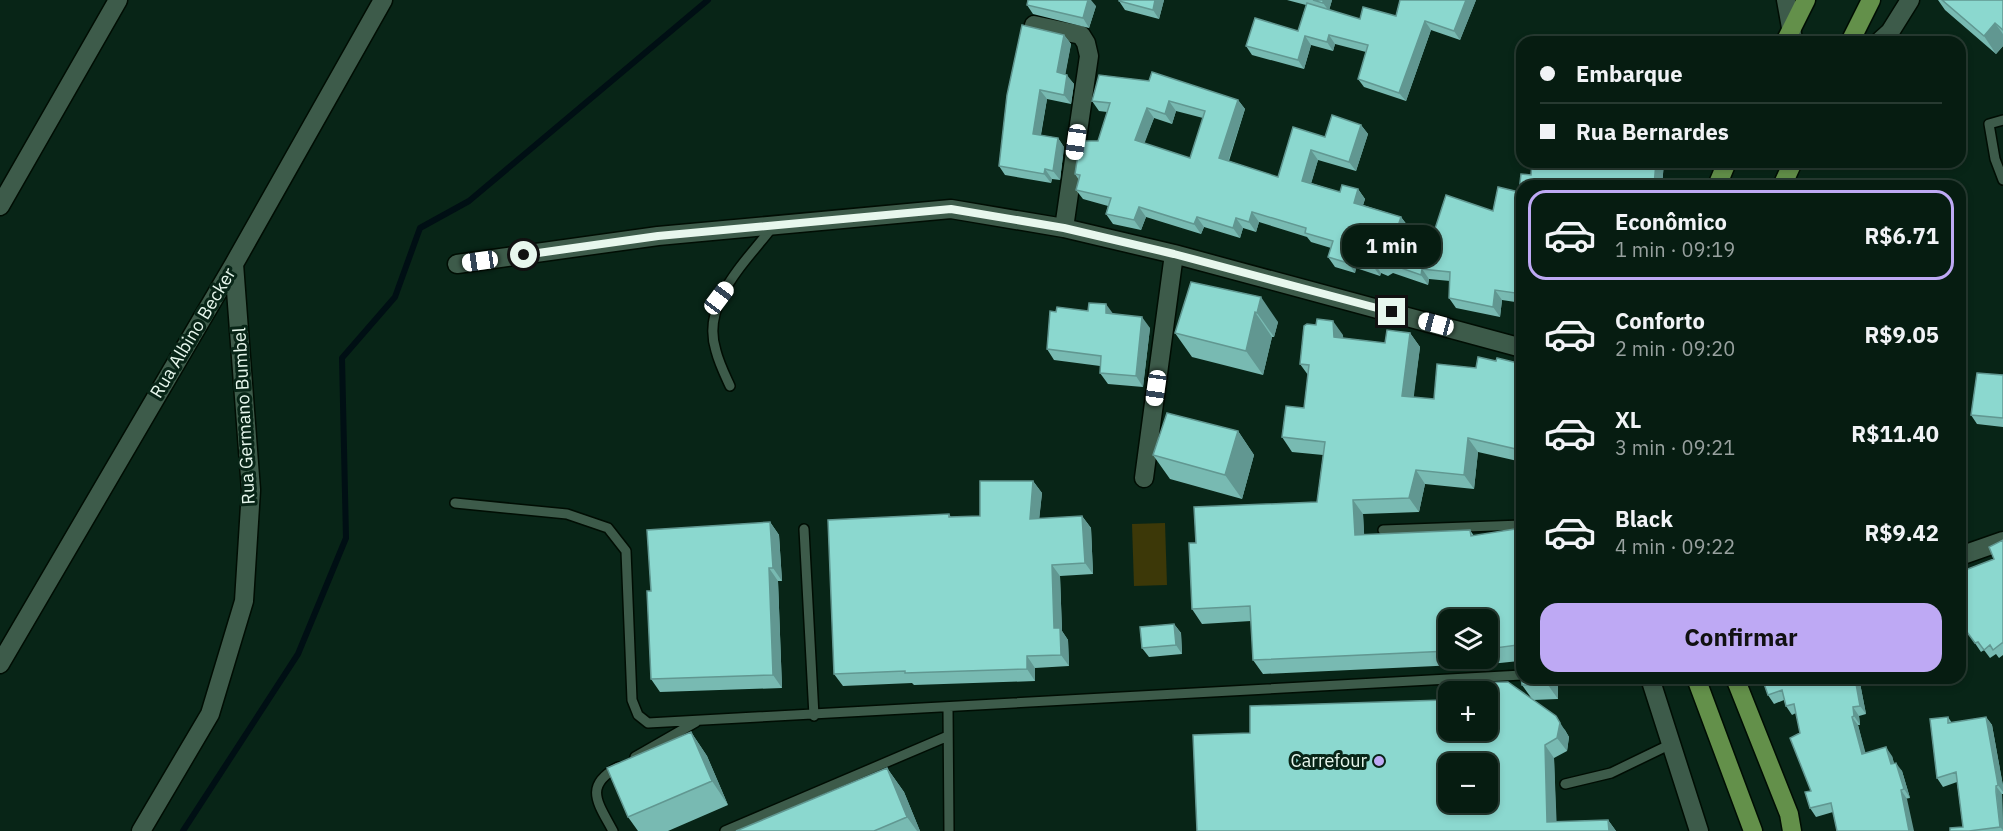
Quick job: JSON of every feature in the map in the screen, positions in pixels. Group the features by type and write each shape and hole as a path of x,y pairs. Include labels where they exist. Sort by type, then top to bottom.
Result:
{"main road":[{"path":"1791,36 1806,0"},
{"path":"1853,36 1871,0"},
{"path":"1698,684 1753,831"},
{"path":"1737,684 1789,814 1792,831"}],"street":[{"path":"0,206 118,0"},
{"name":"Rua Albino Becker","path":"0,664 234,264 382,0"},
{"path":"1786,0 1790,36"},
{"path":"1886,36 1910,0"},
{"path":"1034,25 1081,35 1086,43 1089,56 1064,228"},
{"path":"457,264 658,236 951,209 1064,228 1174,254 1516,346"},
{"path":"1144,478 1174,254"},
{"name":"Rua Germano Bumbel","path":"141,831 210,714 244,601 251,490 234,264"},
{"path":"1966,554 2003,541"},
{"path":"1652,684 1699,831"}],"lane":[{"path":"2003,120 1989,124 1995,159 2003,180"},
{"path":"730,386 715,350 712,325 719,298 774,225"},
{"path":"455,502 567,514 608,528 626,551 632,700 638,715 648,723 814,716 1516,675"},
{"path":"1383,530 1516,525"},
{"path":"804,530 814,716"},
{"path":"948,708 949,831"},
{"path":"612,831 596,797 597,784 606,773 698,721"},
{"path":"725,831 948,736"},
{"path":"1565,784 1611,773 1671,744"}],"shaded area":[{"path":"1165,523 1167,585 1134,586 1132,524"}],"building":[{"path":"1028,0 1088,0 1083,18 1027,5"},
{"path":"1119,0 1155,0 1153,10"},
{"path":"1400,0 1466,0 1454,31 1425,21 1399,93 1358,79 1368,45 1329,35 1327,42 1305,36 1298,60 1246,46 1255,18 1298,31 1307,3 1360,19 1363,7 1396,16"},
{"path":"1942,0 2003,0 2003,30 1995,23 1984,36"},
{"path":"1022,25 1064,35 1057,72 1067,75 1064,95 1040,90 1033,134 1058,138 1053,171 1045,169 1044,174 999,166 1007,95"},
{"path":"1152,72 1238,100 1219,158 1278,177 1293,127 1325,137 1332,115 1361,125 1349,162 1311,150 1302,181 1340,192 1342,185 1358,189 1354,203 1401,217 1399,223 1433,235 1446,195 1493,211 1498,187 1516,191 1516,293 1495,290 1493,307 1449,298 1450,272 1422,269 1421,275 1387,263 1382,266 1374,263 1373,266 1349,258 1348,263 1328,257 1333,241 1305,233 1306,228 1252,212 1249,222 1236,218 1233,228 1197,217 1194,224 1139,207 1134,220 1106,214 1111,198 1076,190 1080,175 1075,174 1080,141 1098,141 1110,103 1092,101 1099,75 1149,81","holes":["1169,101 1205,111 1190,158 1135,140 1147,108 1165,114"]},
{"path":"1532,168 1656,168 1654,180 1520,180 1521,174 1531,175"},
{"path":"1191,282 1261,297 1246,351 1175,333"},
{"path":"1089,303 1106,304 1106,313 1142,317 1136,376 1100,373 1101,356 1047,349 1050,311 1056,312 1057,307 1088,311"},
{"path":"1317,319 1333,321 1334,337 1385,343 1387,330 1410,333 1402,396 1434,399 1437,364 1476,368 1478,357 1516,363 1516,449 1468,438 1464,475 1416,470 1409,498 1353,500 1355,535 1470,530 1471,536 1516,529 1516,645 1498,648 1498,609 1438,609 1438,652 1253,660 1250,606 1192,609 1189,543 1196,543 1194,507 1317,502 1325,442 1282,437 1286,406 1304,408 1309,365 1300,364 1304,326 1316,325"},
{"path":"1977,373 2003,375 2003,418 1971,415"},
{"path":"1167,413 1238,431 1225,475 1153,455"},
{"path":"980,481 1033,481 1030,519 1082,516 1085,563 1052,565 1054,628 1060,628 1061,655 1027,656 1027,669 834,674 828,520 949,514 949,517 980,516"},
{"path":"770,522 773,568 769,568 773,675 651,679 647,591 651,591 647,530"},
{"path":"2003,540 2003,643 1993,650 1990,645 1984,650 1978,642 1975,643 1966,631 1966,570 1994,559 1989,547"},
{"path":"1174,624 1176,645 1142,648 1140,627"},
{"name":"Carrefour","path":"1498,682 1508,682 1556,716 1560,723 1557,738 1545,745 1547,822 1608,820 1609,831 1197,831 1193,735 1250,733 1250,706 1438,700 1438,741 1498,741"},
{"path":"1522,684 1548,684 1522,685"},
{"path":"1764,684 1856,684 1860,706 1853,707 1854,716 1852,717 1862,754 1886,747 1891,764 1896,763 1904,789 1901,790 1909,831 1837,831 1831,803 1810,808 1805,792 1811,791 1790,738 1800,733 1794,704 1786,706 1782,690 1768,695"},
{"path":"1948,717 1948,723 1986,717 1998,785 1996,792 2000,827 1950,831 1950,828 1963,827 1956,772 1937,778 1930,719"},
{"path":"691,732 712,781 628,817 607,768"},
{"path":"887,768 907,817 874,831 736,831"}],"waterway":[{"path":"183,831 298,654 346,538 342,358 395,297 420,228 469,201 708,0"}],"place":[{"name":"Carrefour","path":"1379,761"}],"route":[{"path":"524,255 658,236 951,209 1064,228 1174,254 1392,312"}]}
